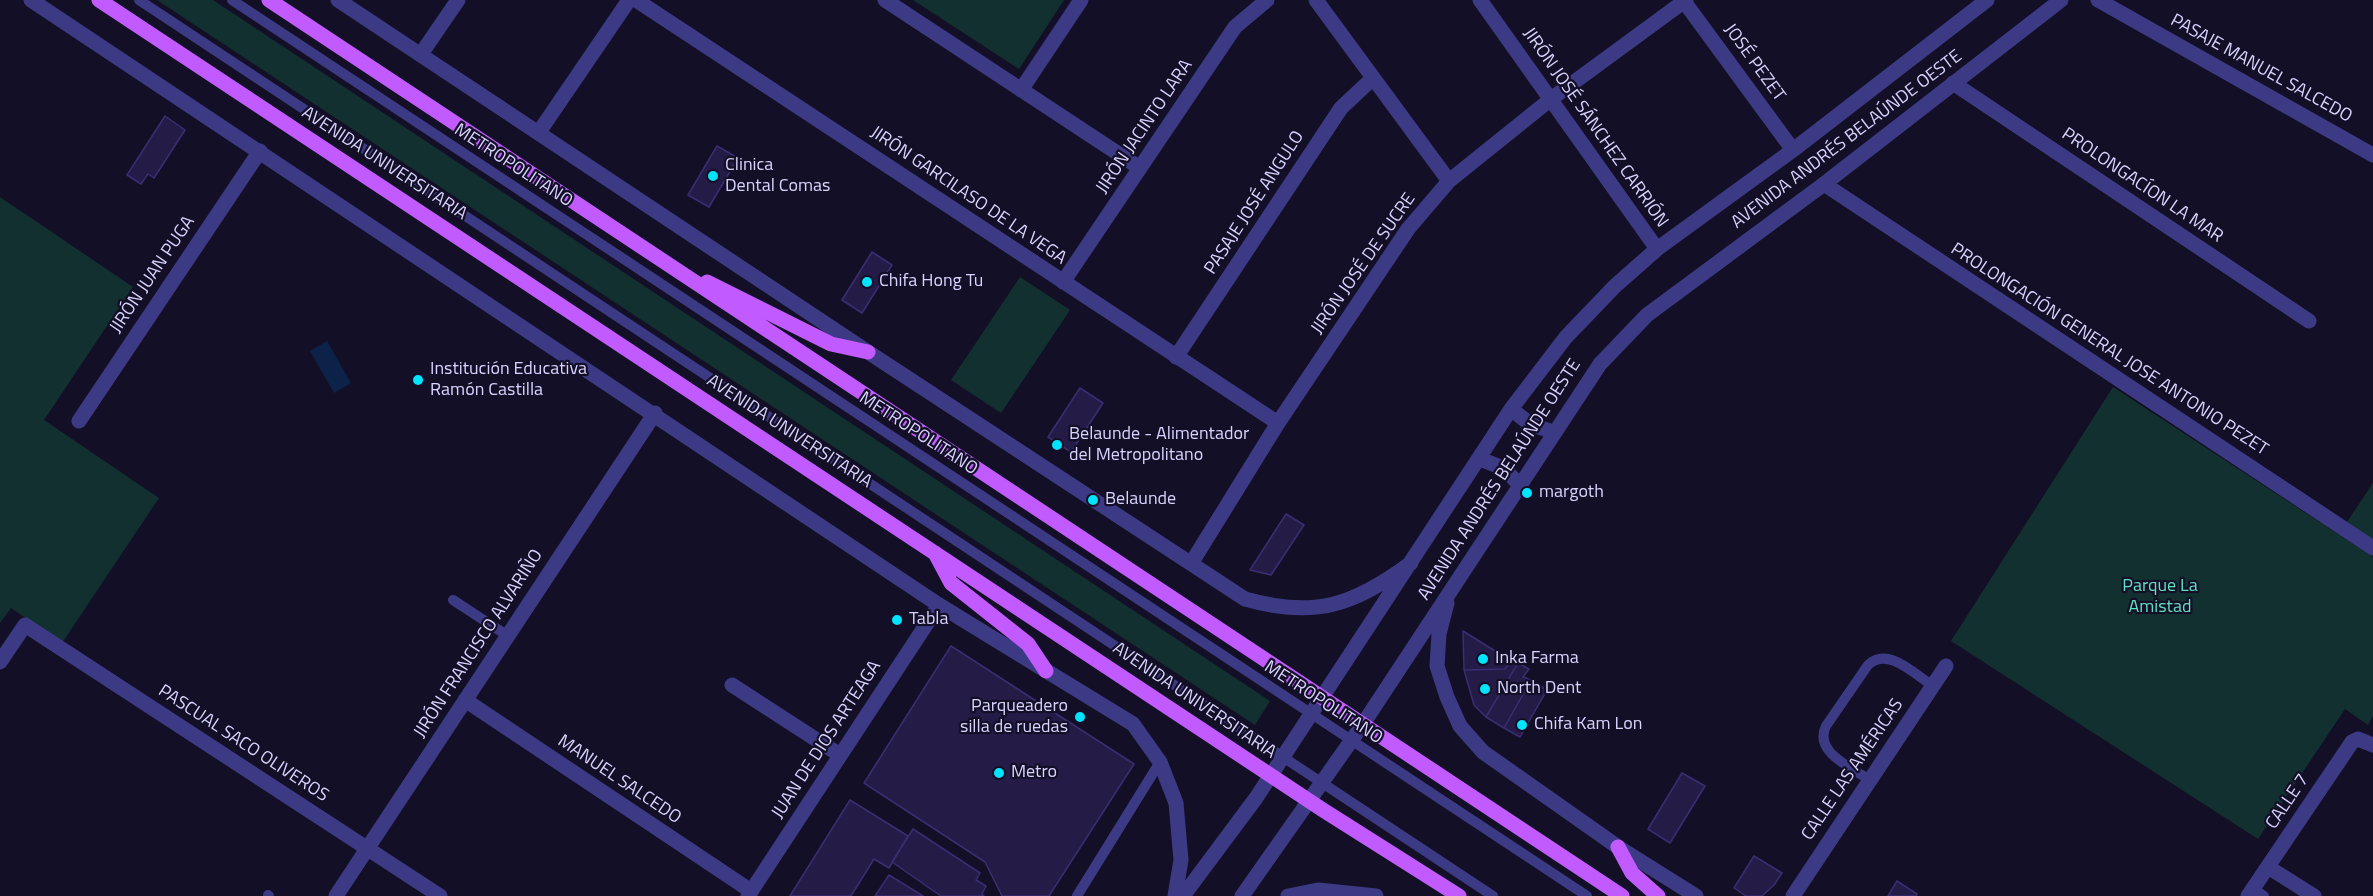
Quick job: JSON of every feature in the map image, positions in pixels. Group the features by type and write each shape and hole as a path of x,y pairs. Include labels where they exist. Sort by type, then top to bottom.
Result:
{"main road":[{"name":"AVENIDA UNIVERSITARIA","path":"99,0 934,550 1310,801 1458,896"},
{"path":"269,0 1622,896"},
{"path":"687,278 708,282 831,344 868,352"},
{"path":"934,550 951,583 1028,644 1046,670"},
{"path":"1618,847 1632,873 1658,896"}],"street":[{"path":"31,0 655,413 939,605 1133,724 1160,762 1176,803 1180,824 1181,860 1175,896"},
{"path":"338,0 1245,599 1286,608 1315,608 1349,601 1379,586 1411,563"},
{"path":"421,54 458,0"},
{"path":"539,132 629,0"},
{"name":"JIRÓN GARCILASO DE LA VEGA","path":"636,0 1278,423"},
{"path":"885,0 1140,168"},
{"path":"1021,90 1081,0"},
{"name":"JIRÓN JACINTO LARA","path":"1063,282 1235,27 1267,0"},
{"path":"1316,0 1449,182"},
{"name":"JIRÓN JOSÉ SÁNCHEZ CARRIÓN","path":"1480,0 1657,249"},
{"name":"JIRÓN JOSÉ DE SUCRE","path":"1192,562 1278,423 1408,229 1449,182 1551,99 1684,0"},
{"name":"JOSÉ PEZET","path":"1684,0 1793,150"},
{"name":"AVENIDA ANDRÉS BELAÚNDE OESTE","path":"1183,896 1271,775 1511,409 1566,337 1615,286 1657,249 1793,150 1986,0"},
{"name":"AVENIDA ANDRÉS BELAÚNDE OESTE","path":"1242,896 1363,724 1600,363 1647,315 1824,184 2061,0"},
{"name":"PASAJE MANUEL SALCEDO","path":"2098,0 2373,155"},
{"name":"PASAJE JOSÉ ANGULO","path":"1176,357 1341,108 1373,78"},
{"name":"PROLONGACÍON LA MAR","path":"1953,83 2309,321"},
{"name":"JIRÓN JUAN PUGA","path":"79,421 260,151"},
{"name":"PROLONGACIÓN GENERAL JOSE ANTONIO PEZET","path":"1824,184 2373,548"},
{"path":"1511,409 1530,424 1553,432"},
{"name":"JIRÓN FRANCISCO ALVARIÑO","path":"336,896 655,413"},
{"path":"1480,459 1503,468 1519,484"},
{"path":"1450,593 1439,634 1437,666 1460,726 1483,752 1618,847 1696,896"},
{"name":"JUAN DE DIOS ARTEAGA","path":"750,894 939,605"},
{"name":"PASCUAL SACO OLIVEROS","path":"0,662 25,625 366,850 440,896"},
{"name":"CALLE LAS AMÉRICAS","path":"1793,896 1946,666"},
{"path":"732,685 840,755"},
{"name":"MANUEL SALCEDO","path":"465,700 750,894"},
{"name":"CALLE 7","path":"2255,893 2268,867 2352,742 2358,739 2369,742"},
{"path":"2268,867 2314,896"},
{"path":"1288,896 1318,890 1347,891 1376,896"}],"lane":[{"path":"139,0 1493,896"},
{"name":"METROPOLITANO","path":"232,0 1587,896"},
{"path":"453,600 508,636"},
{"path":"1870,780 1825,748 1822,737 1826,726 1868,665 1877,658 1888,657 1933,686"},
{"path":"1077,896 1160,762"}],"green space":[{"path":"157,0 213,0 1270,701 1255,725"},
{"path":"913,0 1064,0 1019,69"},
{"path":"0,197 133,287 44,420 159,498 62,643 11,608 0,623"},
{"path":"1020,277 1070,310 1001,413 951,380"},
{"name":"Parque La Amistad","path":"2113,387 2373,557 2373,716 2368,725 2345,709 2258,839 1951,641"},
{"path":"2373,483 2373,543 2345,525"}],"water":[{"path":"327,341 351,383 334,393 310,351"}],"building":[{"path":"165,116 185,130 154,178 148,174 141,184 127,175"},
{"name":"Clinica Dental Comas","path":"717,146 738,158 709,207 688,195"},
{"name":"Chifa Hong Tu","path":"872,252 892,265 862,313 842,300"},
{"path":"1080,388 1103,403 1071,452 1048,437"},
{"path":"1286,514 1304,525 1271,575 1250,570"},
{"path":"1463,631 1511,661 1505,669 1464,670"},
{"name":"Metro","path":"951,646 1134,764 1049,896 1002,896 985,862 864,783"},
{"name":"North Dent","path":"1511,661 1518,663 1486,717 1474,705 1464,670 1505,669"},
{"path":"1518,663 1529,669 1523,677 1531,680 1504,728 1486,717"},
{"path":"1531,680 1547,690 1520,737 1504,728"},
{"path":"1682,773 1705,786 1670,843 1648,829"},
{"path":"850,800 908,836 889,868 874,859 851,896 790,896"},
{"path":"913,829 980,873 976,880 986,886 982,894 984,896 941,896 892,862"},
{"path":"1754,856 1782,873 1774,885 1762,896 1746,896 1734,888"},
{"path":"889,875 923,896 875,896"},
{"path":"1897,881 1917,894 1916,896 1888,896"}],"place":[{"name":"Clinica Dental Comas","path":"713,176"},
{"name":"Chifa Hong Tu","path":"867,282"},
{"name":"Institución Educativa Ramón Castilla","path":"418,380"},
{"name":"Belaunde - Alimentador del Metropolitano","path":"1057,445"},
{"name":"margoth","path":"1527,493"},
{"name":"Belaunde","path":"1093,500"},
{"name":"Tabla","path":"897,620"},
{"name":"Inka Farma","path":"1483,659"},
{"name":"North Dent","path":"1485,689"},
{"name":"Parqueadero silla de ruedas","path":"1080,717"},
{"name":"Chifa Kam Lon","path":"1522,725"},
{"name":"Metro","path":"999,773"}]}
